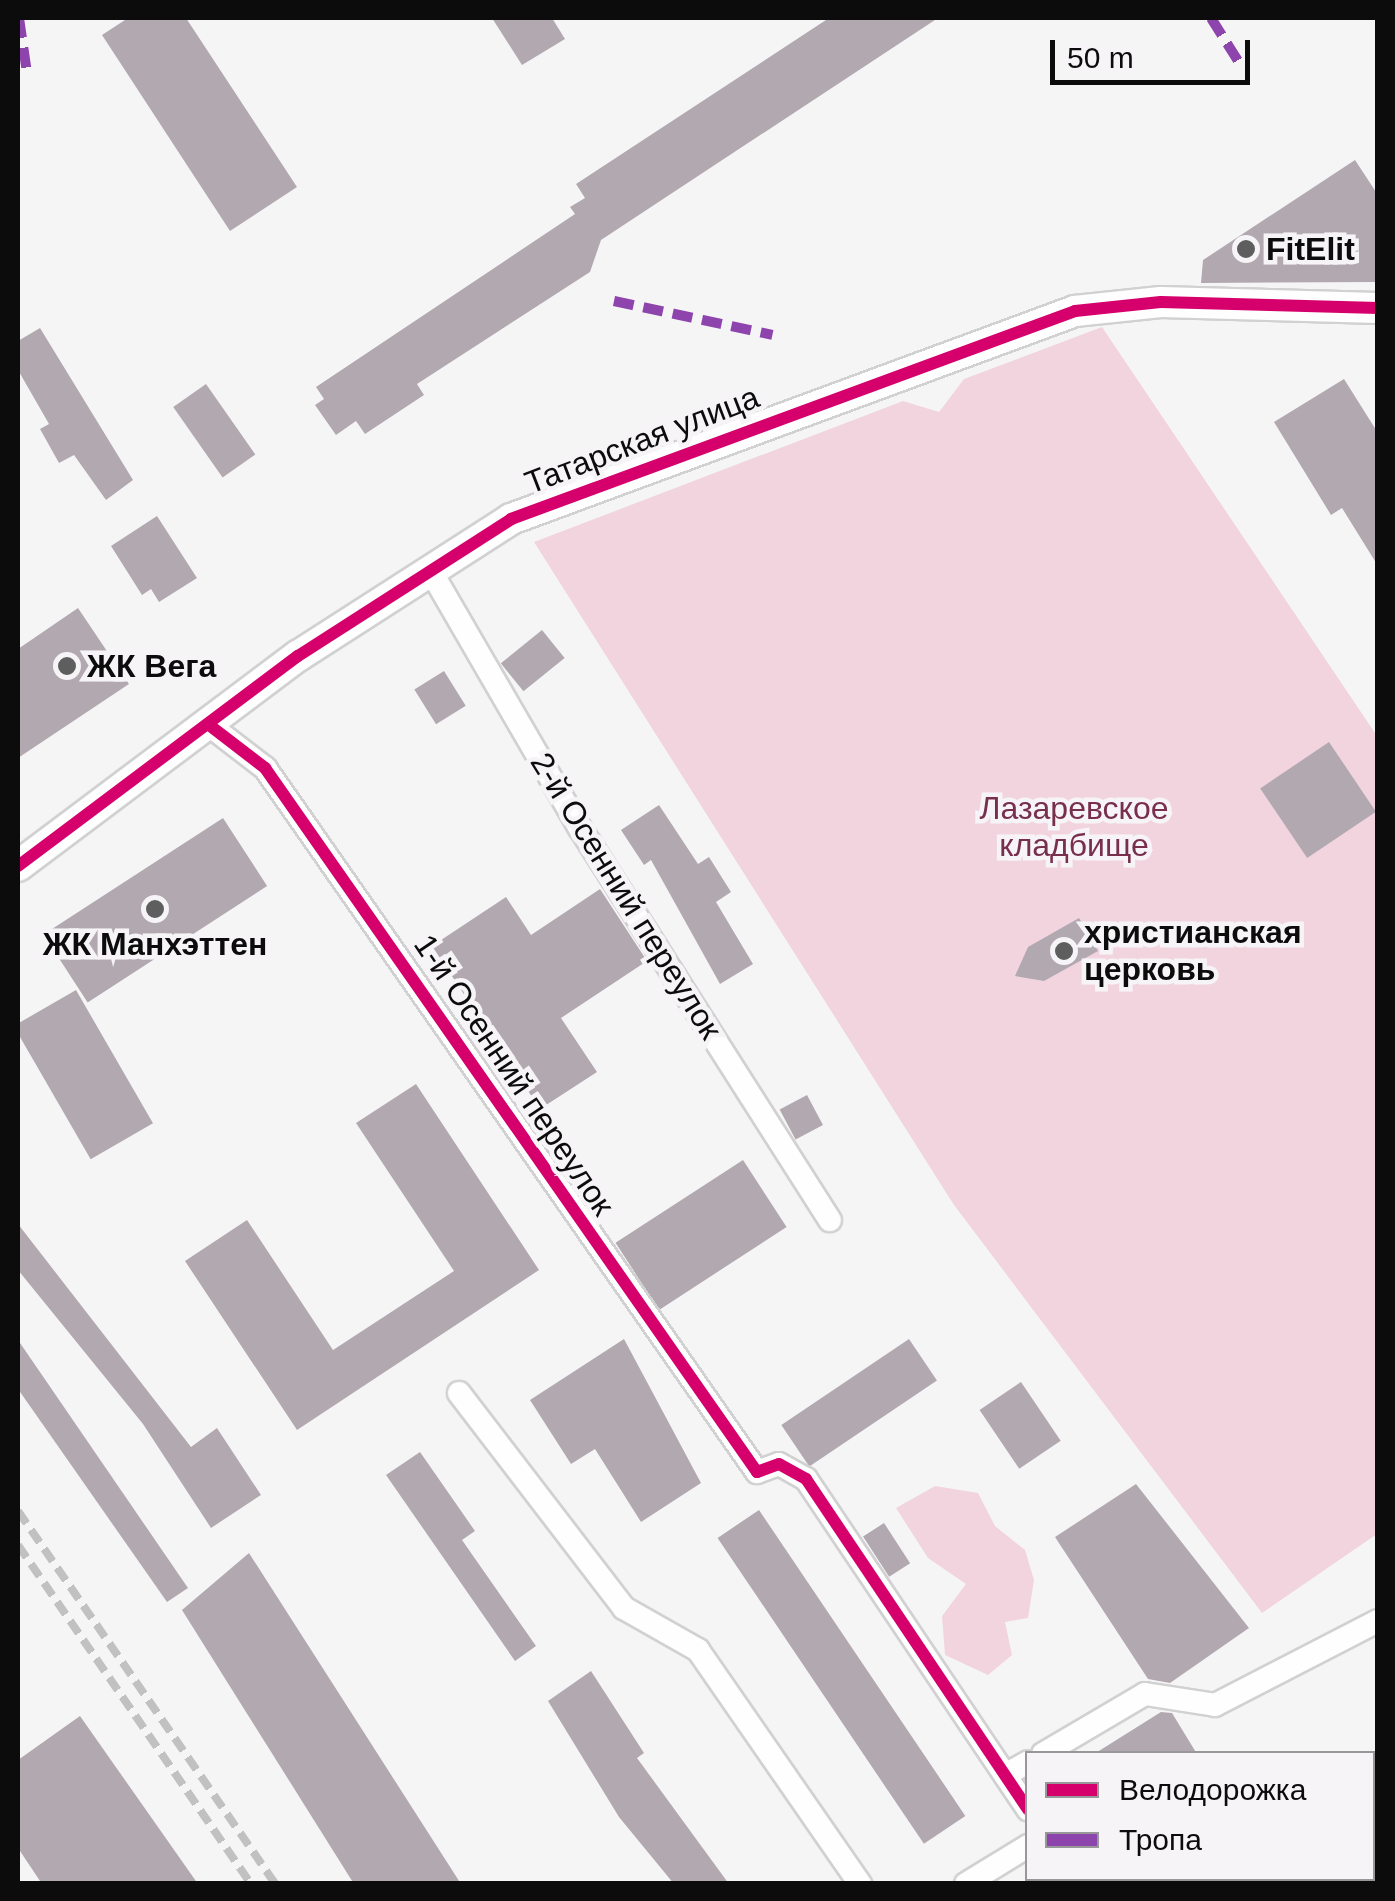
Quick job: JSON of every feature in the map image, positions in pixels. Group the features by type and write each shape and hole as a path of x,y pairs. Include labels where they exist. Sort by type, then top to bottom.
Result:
{"street":[{"name":"Татарская улица","path":"18,866 430,568 510,519 1075,311 1161,302 1378,308"},
{"name":"2-й Осенний переулок","path":"430,568 580,828 830,1220"},
{"name":"1-й Осенний переулок","path":"209,725 265,768 756,1472 779,1464 806,1478 1005,1775"},
{"path":"460,1393 624,1608 698,1650 860,1884"},
{"path":"1047,1751 1145,1694 1215,1706 1378,1622"},
{"path":"1025,1764 1005,1775 1025,1805"},
{"path":"966,1884 1025,1848"}],"green space":[{"name":"Лазаревское кладбище","path":"1102,327 1377,736 1377,1534 1262,1613 954,1205 534,542 903,401 939,412 964,379"},
{"path":"935,1486 978,1493 995,1526 1025,1550 1034,1580 1028,1618 1005,1622 1012,1655 988,1675 945,1655 942,1616 966,1584 928,1558 896,1508"}],"building":[{"path":"128,18 186,18 297,187 230,231 102,35"},
{"path":"492,18 552,18 565,39 522,65"},
{"path":"829,18 938,18 601,240 590,272 417,384 424,395 365,434 356,421 336,435 315,405 324,399 316,387 575,214 570,207 585,198 576,184"},
{"path":"1355,160 1378,195 1378,282 1201,283 1203,260"},
{"path":"40,328 133,480 106,500 74,455 59,463 40,429 49,424 18,370 18,341"},
{"path":"1344,379 1378,433 1378,566 1342,508 1331,515 1274,422"},
{"path":"206,384 255,454 223,477 173,407"},
{"path":"157,516 197,578 159,602 151,589 142,595 111,546"},
{"name":"ЖК Вега","path":"78,608 129,684 18,758 18,649"},
{"path":"542,630 565,658 523,691 501,663"},
{"path":"444,671 466,706 436,724 414,690"},
{"path":"1329,742 1376,812 1307,858 1260,788"},
{"path":"659,805 698,864 709,857 731,892 716,902 753,964 720,984 651,860 644,865 621,830"},
{"name":"ЖК Манхэттен","path":"223,818 267,886 88,1002 44,935"},
{"path":"600,889 647,961 561,1018 597,1072 540,1109 432,946 506,897 531,935"},
{"name":"христианская церковь","path":"1079,918 1098,951 1044,981 1015,976 1028,947"},
{"path":"76,990 153,1123 91,1159 18,1034 18,1023"},
{"path":"416,1084 539,1270 297,1430 185,1261 247,1220 333,1350 454,1271 356,1123"},
{"path":"807,1095 823,1125 796,1140 780,1110"},
{"path":"743,1160 787,1227 659,1310 616,1243"},
{"path":"18,1224 191,1447 217,1428 261,1495 211,1528 143,1424 18,1270"},
{"path":"624,1339 701,1483 641,1522 595,1449 571,1464 530,1400"},
{"path":"909,1339 937,1380 809,1467 781,1425"},
{"path":"18,1340 188,1588 167,1602 18,1389"},
{"path":"1021,1382 1061,1441 1019,1469 980,1410"},
{"path":"420,1452 475,1531 462,1540 536,1646 515,1661 386,1475"},
{"path":"1136,1484 1249,1628 1170,1683 1148,1679 1055,1537"},
{"path":"759,1510 965,1816 924,1844 718,1538"},
{"path":"884,1523 910,1563 889,1577 863,1537"},
{"path":"249,1553 461,1884 354,1884 182,1610"},
{"path":"591,1671 644,1753 637,1758 729,1884 674,1884 619,1817 548,1701"},
{"path":"1161,1712 1172,1713 1195,1751 1099,1751"},
{"path":"80,1716 198,1884 42,1884 18,1848 18,1760"}],"railway":[{"path":"18,1511 275,1884"},
{"path":"18,1545 251,1884"}],"marked path":[{"path":"19,18 27,73"},
{"path":"1211,18 1240,64"},
{"path":"614,301 772,335"}],"cycle path":[{"path":"18,866 298,656 511,519 1075,311 1161,302 1378,308"},
{"path":"209,725 265,768 757,1472 779,1464 806,1479 1025,1805"}],"place":[{"name":"FitElit","path":"1246,249"},
{"name":"ЖК Вега","path":"67,666"},
{"name":"ЖК Манхэттен","path":"155,909"},
{"name":"христианская церковь","path":"1064,951"}]}
